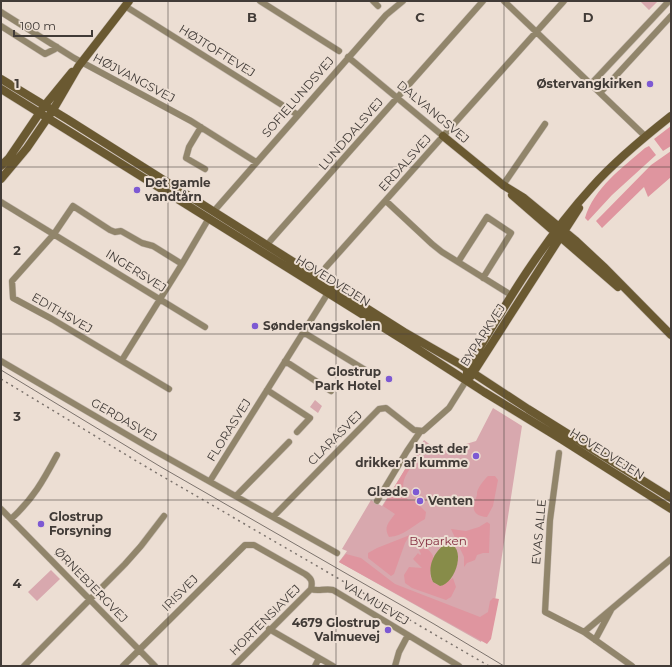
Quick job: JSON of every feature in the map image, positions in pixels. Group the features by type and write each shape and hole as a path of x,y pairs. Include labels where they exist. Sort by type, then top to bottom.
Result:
{"main road":[{"path":"1,179 24,154 80,65 127,4"},
{"path":"1,166 9,158 63,82 80,65"},
{"name":"HOVEDVEJEN","path":"1,79 46,105 404,332 470,371 671,498"},
{"name":"HOVEDVEJEN","path":"1,89 328,292 466,381 671,509"},
{"name":"BYPARKVEJ","path":"466,381 511,295 592,187 610,168 671,116"},
{"name":"DALVANGSVEJ","path":"443,136 503,185 518,201 605,268 671,335"},
{"path":"209,218 215,217 260,241"},
{"name":"BYPARKVEJ","path":"470,371 559,232"}],"street":[{"path":"260,1 339,51"},
{"name":"SOFIELUNDSVEJ","path":"214,211 386,14 403,1"},
{"name":"LUNDDALSVEJ","path":"268,245 483,1"},
{"path":"504,1 646,136"},
{"name":"ERDALSVEJ","path":"326,267 564,1"},
{"path":"592,84 669,1"},
{"name":"HØJTOFTEVEJ","path":"127,4 298,115"},
{"name":"HØJVANGSVEJ","path":"1,12 57,47 80,65 201,127 256,162"},
{"path":"600,93 671,16"},
{"path":"1,26 45,54 57,47"},
{"name":"DALVANGSVEJ","path":"348,57 443,136"},
{"path":"503,185 545,124"},
{"path":"201,127 189,147 186,158 205,169"},
{"path":"386,201 432,244 511,295"},
{"name":"INGERSVEJ","path":"1,202 205,327"},
{"path":"54,234 73,206 110,230 114,232 120,231 142,243 153,246 182,264"},
{"path":"458,262 487,217 511,233 483,278"},
{"path":"122,360 209,218"},
{"name":"EDITHSVEJ","path":"54,234 12,281 13,298 52,319 169,389"},
{"name":"FLORASVEJ","path":"210,481 328,292"},
{"path":"303,332 367,372"},
{"path":"285,361 331,391"},
{"name":"GERDASVEJ","path":"1,362 337,553"},
{"path":"377,501 420,432 425,430 449,408 466,381"},
{"path":"267,390 310,418 297,432"},
{"name":"CLARASVEJ","path":"273,517 379,409 386,408 414,430 420,432"},
{"path":"236,496 288,442"},
{"name":"EVAS ALLE","path":"559,453 550,520 545,612 584,632"},
{"path":"11,519 21,510 41,485 56,455"},
{"name":"ØRNEBJERGVEJ","path":"1,509 155,666"},
{"path":"24,666 133,556 164,516"},
{"name":"IRISVEJ","path":"123,666 244,546 250,544 256,546 309,576 312,583 311,589"},
{"path":"632,666 584,632 671,559"},
{"name":"HORTENSIAVEJ","path":"234,666 311,589"},
{"name":"VALMUEVEJ","path":"311,589 316,591 325,589 332,590 459,666"},
{"path":"595,640 613,607"},
{"path":"270,629 333,666"},
{"path":"395,666 399,652 408,635"},
{"path":"315,666 319,658"}],"green space":[{"path":"640,1 658,1 649,10"},
{"path":"315,400 322,406 318,413 310,407"},
{"name":"Byparken","path":"493,408 522,426 493,614 481,642 339,562 347,551 342,549 371,500 382,506 424,440 440,452 476,441"},
{"path":"51,570 60,579 37,601 28,592"}],"shaded area":[{"path":"671,126 671,146 663,151 654,139"},
{"path":"649,146 656,155 612,195 588,221 585,218 589,207 602,188 618,171"},
{"path":"671,151 671,177 648,197 644,187 602,228 596,221 651,165"},
{"path":"411,459 416,459 404,479 403,489 408,500 415,501 426,512 425,519 404,533 389,537 387,527 395,514 383,506"},
{"path":"488,476 495,476 498,480 493,506 487,517 476,514 474,506 477,492"},
{"path":"487,522 490,524 489,553 477,555 475,560 467,563 464,567 464,557 451,529 466,531 479,527"},
{"path":"410,535 405,543 394,574 391,576 368,558 368,553 377,548"},
{"path":"446,543 453,545 457,550 458,557 455,572 451,579 446,584 440,586 433,582 430,571 432,560"},
{"path":"426,548 433,556 430,576 435,584 441,586 453,578 456,587 451,597 446,600 412,588 405,583 404,575 409,567 422,568 413,559 418,553 420,555 421,554 419,550"},
{"path":"346,554 361,558 395,584 480,617 488,612 490,601 493,598 499,599 491,639 487,644 339,562"}],"tram line":[{"path":"1,370 161,467 434,624 504,666"}],"railway":[{"path":"1,379 143,465 489,666"}],"place":[{"name":"Østervangkirken","path":"650,84"},
{"name":"Det gamle vandtårn","path":"137,190"},
{"name":"Søndervangskolen","path":"255,326"},
{"name":"Glostrup Park Hotel","path":"389,379"},
{"name":"Hest der drikker af kumme","path":"476,456"},
{"name":"Glæde","path":"416,492"},
{"name":"Venten","path":"420,501"},
{"name":"Glostrup Forsyning","path":"41,524"},
{"name":"4679 Glostrup Valmuevej","path":"388,630"}]}
